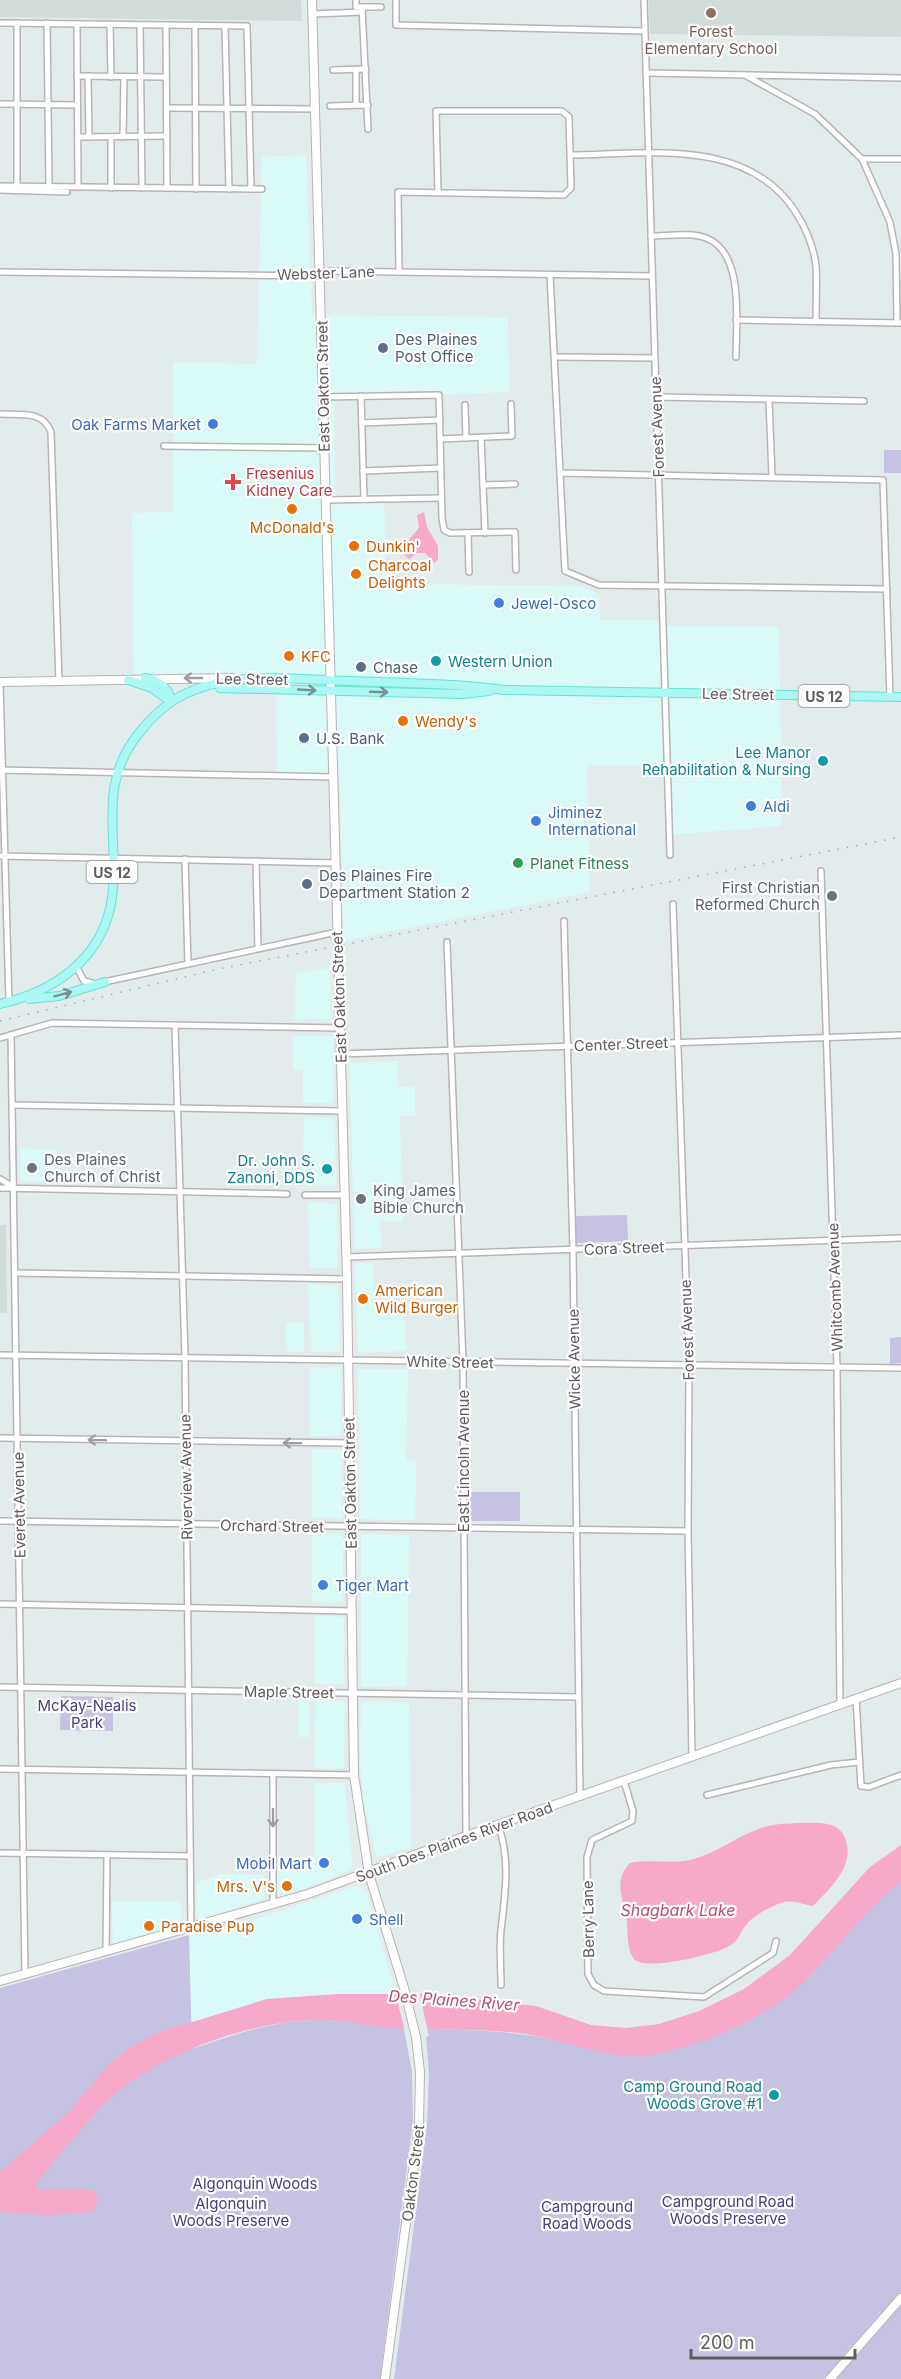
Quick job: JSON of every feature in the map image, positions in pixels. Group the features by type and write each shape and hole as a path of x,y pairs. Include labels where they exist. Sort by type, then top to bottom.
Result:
{"main road":[{"name":"East Oakton Street","path":"312,0 349,1361 354,1775 369,1874 405,1988"},
{"name":"Lee Street","path":"0,683 251,677 462,684 504,690"},
{"name":"US 12","path":"4,1003 20,1000 50,987 76,966 92,949 108,914 112,886 110,809 117,773 126,749 156,713 171,702 204,687 251,677"},
{"path":"145,678 164,686 170,693 171,702"},
{"path":"128,681 152,688 171,702"},
{"name":"Lee Street","path":"204,687 462,694 504,690 901,697"},
{"path":"20,1000 51,997 105,982"},
{"name":"South Des Plaines River Road","path":"0,1981 273,1906 369,1874 466,1836 901,1683"},
{"name":"Oakton Street","path":"387,2379 419,2126 420,2072 416,2037 405,1988"},
{"path":"830,2379 901,2298"}],"street":[{"path":"356,0 356,7 362,10"},
{"path":"396,0 396,25 645,31"},
{"name":"Forest Avenue","path":"644,0 670,855"},
{"path":"313,14 381,7"},
{"path":"362,10 368,129"},
{"path":"0,23 247,26 251,189"},
{"path":"17,23 17,186"},
{"path":"47,24 49,187"},
{"path":"77,24 78,187"},
{"path":"110,24 111,76"},
{"path":"140,25 142,188"},
{"path":"166,25 167,188"},
{"path":"195,25 196,189"},
{"path":"225,26 229,189"},
{"path":"333,70 366,69"},
{"path":"356,70 356,105"},
{"path":"646,73 901,78"},
{"path":"736,320 899,323 896,254 890,222 862,159 815,114 745,75"},
{"path":"77,76 166,77"},
{"path":"88,76 89,137"},
{"path":"123,137 124,77"},
{"path":"0,104 77,105"},
{"path":"330,106 368,105"},
{"path":"167,108 316,109"},
{"path":"399,272 398,192 564,195 571,188 569,117 562,111 436,111 438,192"},
{"path":"78,137 167,136"},
{"path":"111,137 111,188"},
{"path":"570,155 648,154 715,157 751,171 766,180 787,199 804,225 816,264 816,321"},
{"path":"862,159 901,159"},
{"path":"0,188 17,186 262,189"},
{"path":"0,188 67,192"},
{"path":"651,236 706,238 723,250 732,267 736,357"},
{"name":"Webster Lane","path":"0,272 314,276 331,271 652,276"},
{"path":"549,275 551,344 556,357 563,566 569,574 599,585 662,584 886,589"},
{"path":"556,357 655,358"},
{"path":"322,397 439,395 441,498 444,530 450,533 515,532 516,570"},
{"path":"361,396 364,499"},
{"path":"656,398 864,400"},
{"path":"769,400 772,476"},
{"path":"440,439 512,436 511,404"},
{"path":"465,405 466,438"},
{"path":"0,414 37,416 49,424 51,432 58,682"},
{"path":"362,423 440,420"},
{"path":"481,437 485,533"},
{"path":"164,446 324,448"},
{"path":"363,471 440,468"},
{"path":"560,473 883,480 890,697"},
{"path":"483,485 515,484"},
{"path":"326,500 441,498"},
{"path":"468,533 469,572"},
{"path":"0,683 2,856 8,941 8,974 4,1003"},
{"path":"1,770 332,777"},
{"path":"2,856 335,863"},
{"path":"185,859 188,964"},
{"path":"256,861 258,948"},
{"name":"Whitcomb Avenue","path":"821,871 837,1367 840,1704"},
{"name":"Forest Avenue","path":"674,904 689,1365 688,1531 692,1756"},
{"name":"Wicke Avenue","path":"564,921 573,1250 580,1797"},
{"path":"76,966 87,983 105,982 337,932"},
{"path":"0,941 8,941"},
{"name":"East Lincoln Avenue","path":"447,942 453,1050 463,1363 463,1695 466,1836"},
{"path":"1,974 8,974"},
{"path":"0,1038 52,1023 339,1028"},
{"name":"Riverview Avenue","path":"175,1025 185,1358 191,1929"},
{"name":"Everett Avenue","path":"11,1035 25,1975"},
{"name":"Center Street","path":"340,1054 901,1035"},
{"path":"13,1105 341,1111"},
{"path":"0,1179 14,1188"},
{"path":"0,1188 287,1194"},
{"path":"305,1195 344,1195"},
{"name":"Cora Street","path":"346,1257 901,1238"},
{"path":"16,1273 347,1279"},
{"name":"White Street","path":"0,1355 901,1368"},
{"path":"0,1438 350,1443"},
{"name":"Orchard Street","path":"0,1521 688,1531"},
{"path":"0,1604 352,1611"},
{"name":"Maple Street","path":"0,1687 578,1696"},
{"path":"856,1698 859,1780 862,1787 901,1775"},
{"path":"707,1795 831,1765 859,1762"},
{"path":"0,1769 354,1775"},
{"path":"273,1774 273,1906"},
{"name":"Berry Lane","path":"624,1781 633,1811 632,1821 592,1840 587,1857 588,1974 594,1985 604,1991 704,1997 773,1953 776,1941"},
{"path":"498,1825 506,1851 504,1918 501,1929 501,1985"},
{"path":"0,1853 190,1856"},
{"path":"106,1953 107,1855"}],"shaded area":[{"path":"0,0 301,0 302,21 0,17"},
{"path":"649,0 901,0 901,37 650,34"},
{"path":"306,155 312,315 508,317 509,392 334,399 335,495 384,494 387,584 578,586 599,593 600,620 657,620 668,626 779,627 782,826 666,835 663,766 587,765 590,892 343,941 340,777 277,775 276,675 134,675 132,513 173,512 173,362 257,364 262,157"},
{"path":"330,968 331,1019 294,1019 296,973"},
{"path":"293,1036 333,1036 333,1103 303,1103 303,1070 293,1070"},
{"path":"398,1061 398,1087 415,1086 415,1116 400,1116 403,1222 380,1221 381,1248 355,1249 349,1063"},
{"path":"304,1117 334,1118 336,1186 302,1185"},
{"path":"20,1148 57,1150 57,1181 20,1181"},
{"path":"308,1202 337,1204 338,1268 310,1268"},
{"path":"0,1225 6,1225 7,1313 0,1313"},
{"path":"355,1263 374,1263 374,1307 403,1306 407,1351 358,1352"},
{"path":"308,1284 338,1285 340,1352 311,1352"},
{"path":"286,1323 304,1323 304,1352 286,1351"},
{"path":"310,1367 341,1367 341,1436 310,1436"},
{"path":"358,1369 408,1369 406,1459 416,1461 415,1520 360,1519"},
{"path":"312,1449 342,1449 342,1518 312,1518"},
{"path":"312,1533 343,1533 343,1602 312,1602"},
{"path":"361,1534 409,1535 407,1686 361,1687"},
{"path":"315,1616 344,1617 344,1684 315,1684"},
{"path":"298,1700 309,1700 309,1737 298,1737"},
{"path":"316,1700 345,1701 344,1769 314,1768"},
{"path":"361,1701 409,1702 411,1847 381,1857 376,1854 366,1814 360,1766"},
{"path":"315,1783 345,1783 352,1865 344,1873 280,1897 275,1893 275,1864 315,1856"},
{"path":"221,1874 264,1875 264,1899 198,1920 196,1883"},
{"path":"353,1887 360,1887 367,1893 396,1994 338,1994 267,1999 191,2022 189,1935 250,1921"},
{"path":"112,1901 180,1901 182,1925 113,1945"}],"green space":[{"path":"884,450 901,450 901,473 884,473"},
{"path":"627,1215 628,1241 576,1243 576,1216"},
{"path":"901,1337 901,1363 890,1364 890,1338"},
{"path":"470,1492 520,1492 520,1521 470,1521"},
{"name":"McKay-Nealis Park","path":"61,1696 113,1697 113,1731 60,1730"},
{"name":"Campground Road Woods","path":"901,1881 901,2292 824,2379 394,2379 427,2125 429,2073 426,2037 429,2036 427,2029 520,2034 620,2053 640,2054 683,2045 808,1978 869,1907"},
{"name":"Algonquin Woods","path":"189,1935 192,2049 256,2029 305,2020 342,2021 404,2029 412,2072 413,2121 380,2379 0,2379 0,1988"},
{"path":"901,2305 901,2379 836,2379"}],"water":[{"path":"424,512 427,527 438,546 438,560 434,563 425,553 417,553 409,559 402,553 404,545 419,528 417,515"},
{"name":"Shagbark Lake","path":"780,1824 830,1825 839,1829 845,1838 847,1858 840,1876 813,1906 791,1901 783,1902 761,1912 750,1921 731,1945 712,1953 666,1963 652,1964 634,1959 629,1949 620,1885 623,1874 630,1863 690,1860 713,1852 755,1830"},
{"name":"Des Plaines River","path":"901,1845 901,1881 864,1916 794,1991 740,2026 700,2042 642,2056 607,2053 519,2033 405,2029 343,2021 299,2021 249,2030 176,2056 135,2079 94,2115 36,2183 36,2188 46,2190 92,2190 99,2199 93,2212 45,2215 0,2212 0,2172 70,2111 107,2066 131,2047 160,2032 267,1999 338,1994 427,1994 536,2006 591,2025 626,2028 659,2024 699,2011 744,1989 790,1955 870,1867"}],"pier":[{"path":"395,1991 419,1991 428,2032 405,2032"}],"railway":[{"path":"0,1021 218,969 901,837"}],"place":[{"name":"Forest Elementary School","path":"711,13"},
{"name":"Des Plaines Post Office","path":"383,348"},
{"name":"Oak Farms Market","path":"213,424"},
{"name":"Fresenius Kidney Care","path":"233,482"},
{"name":"McDonald's","path":"292,509"},
{"name":"Dunkin'","path":"354,546"},
{"name":"Charcoal Delights","path":"356,574"},
{"name":"Jewel-Osco","path":"499,603"},
{"name":"KFC","path":"289,656"},
{"name":"Western Union","path":"436,661"},
{"name":"Chase","path":"361,667"},
{"name":"Wendy's","path":"403,721"},
{"name":"U.S. Bank","path":"304,738"},
{"name":"Lee Manor Rehabilitation & Nursing","path":"823,761"},
{"name":"Aldi","path":"751,806"},
{"name":"Jiminez International","path":"536,821"},
{"name":"Planet Fitness","path":"518,863"},
{"name":"Des Plaines Fire Department Station 2","path":"307,884"},
{"name":"First Christian Reformed Church","path":"832,896"},
{"name":"Des Plaines Church of Christ","path":"32,1168"},
{"name":"Dr. John S. Zanoni, DDS","path":"327,1169"},
{"name":"King James Bible Church","path":"361,1199"},
{"name":"American Wild Burger","path":"363,1299"},
{"name":"Tiger Mart","path":"323,1585"},
{"name":"Mobil Mart","path":"324,1863"},
{"name":"Mrs. V's","path":"287,1886"},
{"name":"Shell","path":"357,1919"},
{"name":"Paradise Pup","path":"149,1926"},
{"name":"Camp Ground Road Woods Grove #1","path":"774,2095"}],"park label":[{"name":"Campground Road Woods Preserve","path":"728,2210"},
{"name":"Algonquin Woods Preserve","path":"231,2212"}]}
